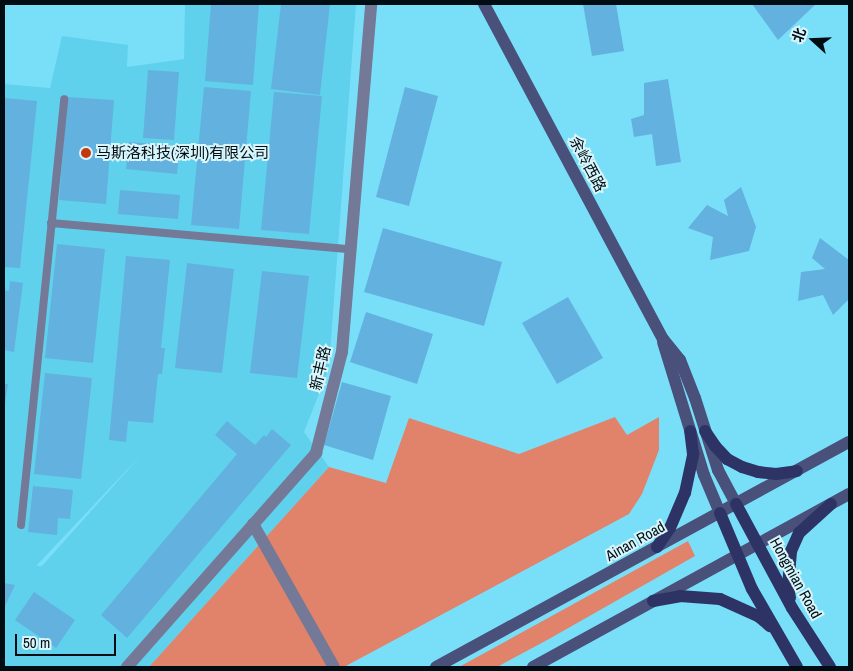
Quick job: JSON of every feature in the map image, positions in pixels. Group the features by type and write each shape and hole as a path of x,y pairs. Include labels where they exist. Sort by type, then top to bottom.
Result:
{"main road":[{"name":"余岭西路","path":"484,4 663,339 680,360 718,470 736,504"},
{"name":"余岭西路","path":"663,339 704,476 720,513"},
{"path":"657,547 670,528 685,493 693,454 690,431"},
{"path":"705,431 726,458 742,467 758,472 776,474 797,471"},
{"name":"Ainan Road","path":"436,667 849,442"},
{"path":"532,667 849,494"},
{"name":"Hongmian Road","path":"736,504 792,608 830,667"},
{"path":"792,608 788,586 791,551 799,533 831,504"},
{"path":"720,513 752,589 797,667"},
{"path":"653,601 680,596 720,599 758,616 776,632"}],"street":[{"name":"新丰路","path":"127,667 316,452 342,352 371,4"},
{"path":"253,524 334,667"}],"lane":[{"path":"21,525 64,99"},
{"path":"51,223 350,249"}],"shaded area":[{"path":"185,4 356,4 329,368 304,432 329,467 149,667 4,667 4,84 50,88 62,36 128,45 127,67 184,59","holes":["142,454 42,566 37,565"]},
{"path":"615,417 627,435 659,417 659,450 642,494 629,514 344,667 149,667 329,467 386,483 409,418 519,454"},
{"path":"688,541 695,556 549,639 497,667 459,667"}],"building":[{"path":"211,4 259,4 253,85 205,81"},
{"path":"281,4 330,4 320,95 271,89"},
{"path":"583,4 616,4 624,51 592,56"},
{"path":"752,4 816,4 778,40"},
{"path":"148,70 179,72 174,140 143,138"},
{"path":"668,79 681,162 656,166 652,134 634,137 631,119 644,115 644,83"},
{"path":"204,87 251,91 239,229 191,225"},
{"path":"405,87 438,96 409,206 376,197"},
{"path":"274,92 322,96 309,234 261,230"},
{"path":"67,97 114,100 106,204 59,200"},
{"path":"4,98 37,101 20,268 4,267"},
{"path":"129,142 180,146 177,174 126,169"},
{"path":"741,187 756,227 749,251 710,260 713,237 688,228 707,205 728,216 724,200"},
{"path":"120,190 180,195 178,219 118,214"},
{"path":"383,228 502,262 484,326 364,292"},
{"path":"820,238 849,260 849,299 833,315 823,295 798,301 801,272 825,269 812,258"},
{"path":"57,244 105,249 93,363 45,358"},
{"path":"126,256 170,260 161,348 165,348 162,374 158,374 153,423 128,421 126,442 109,440"},
{"path":"187,263 234,269 222,373 175,368"},
{"path":"262,271 309,276 297,378 250,373"},
{"path":"10,281 23,283 14,352 4,350 4,290 9,291"},
{"path":"568,297 603,358 557,384 522,323"},
{"path":"366,312 433,334 417,384 350,362"},
{"path":"45,373 92,378 81,479 34,474"},
{"path":"342,382 391,396 373,460 324,445"},
{"path":"4,384 8,384 5,404 4,404"},
{"path":"227,421 255,445 264,435 266,437 272,429 291,445 127,638 101,615 237,454 215,435"},
{"path":"33,486 73,490 70,519 58,518 57,535 28,532"},
{"path":"4,583 15,585 4,608"},
{"path":"34,592 75,620 56,648 15,620"}],"place":[{"name":"马斯洛科技(深圳)有限公司","path":"86,153"}]}
